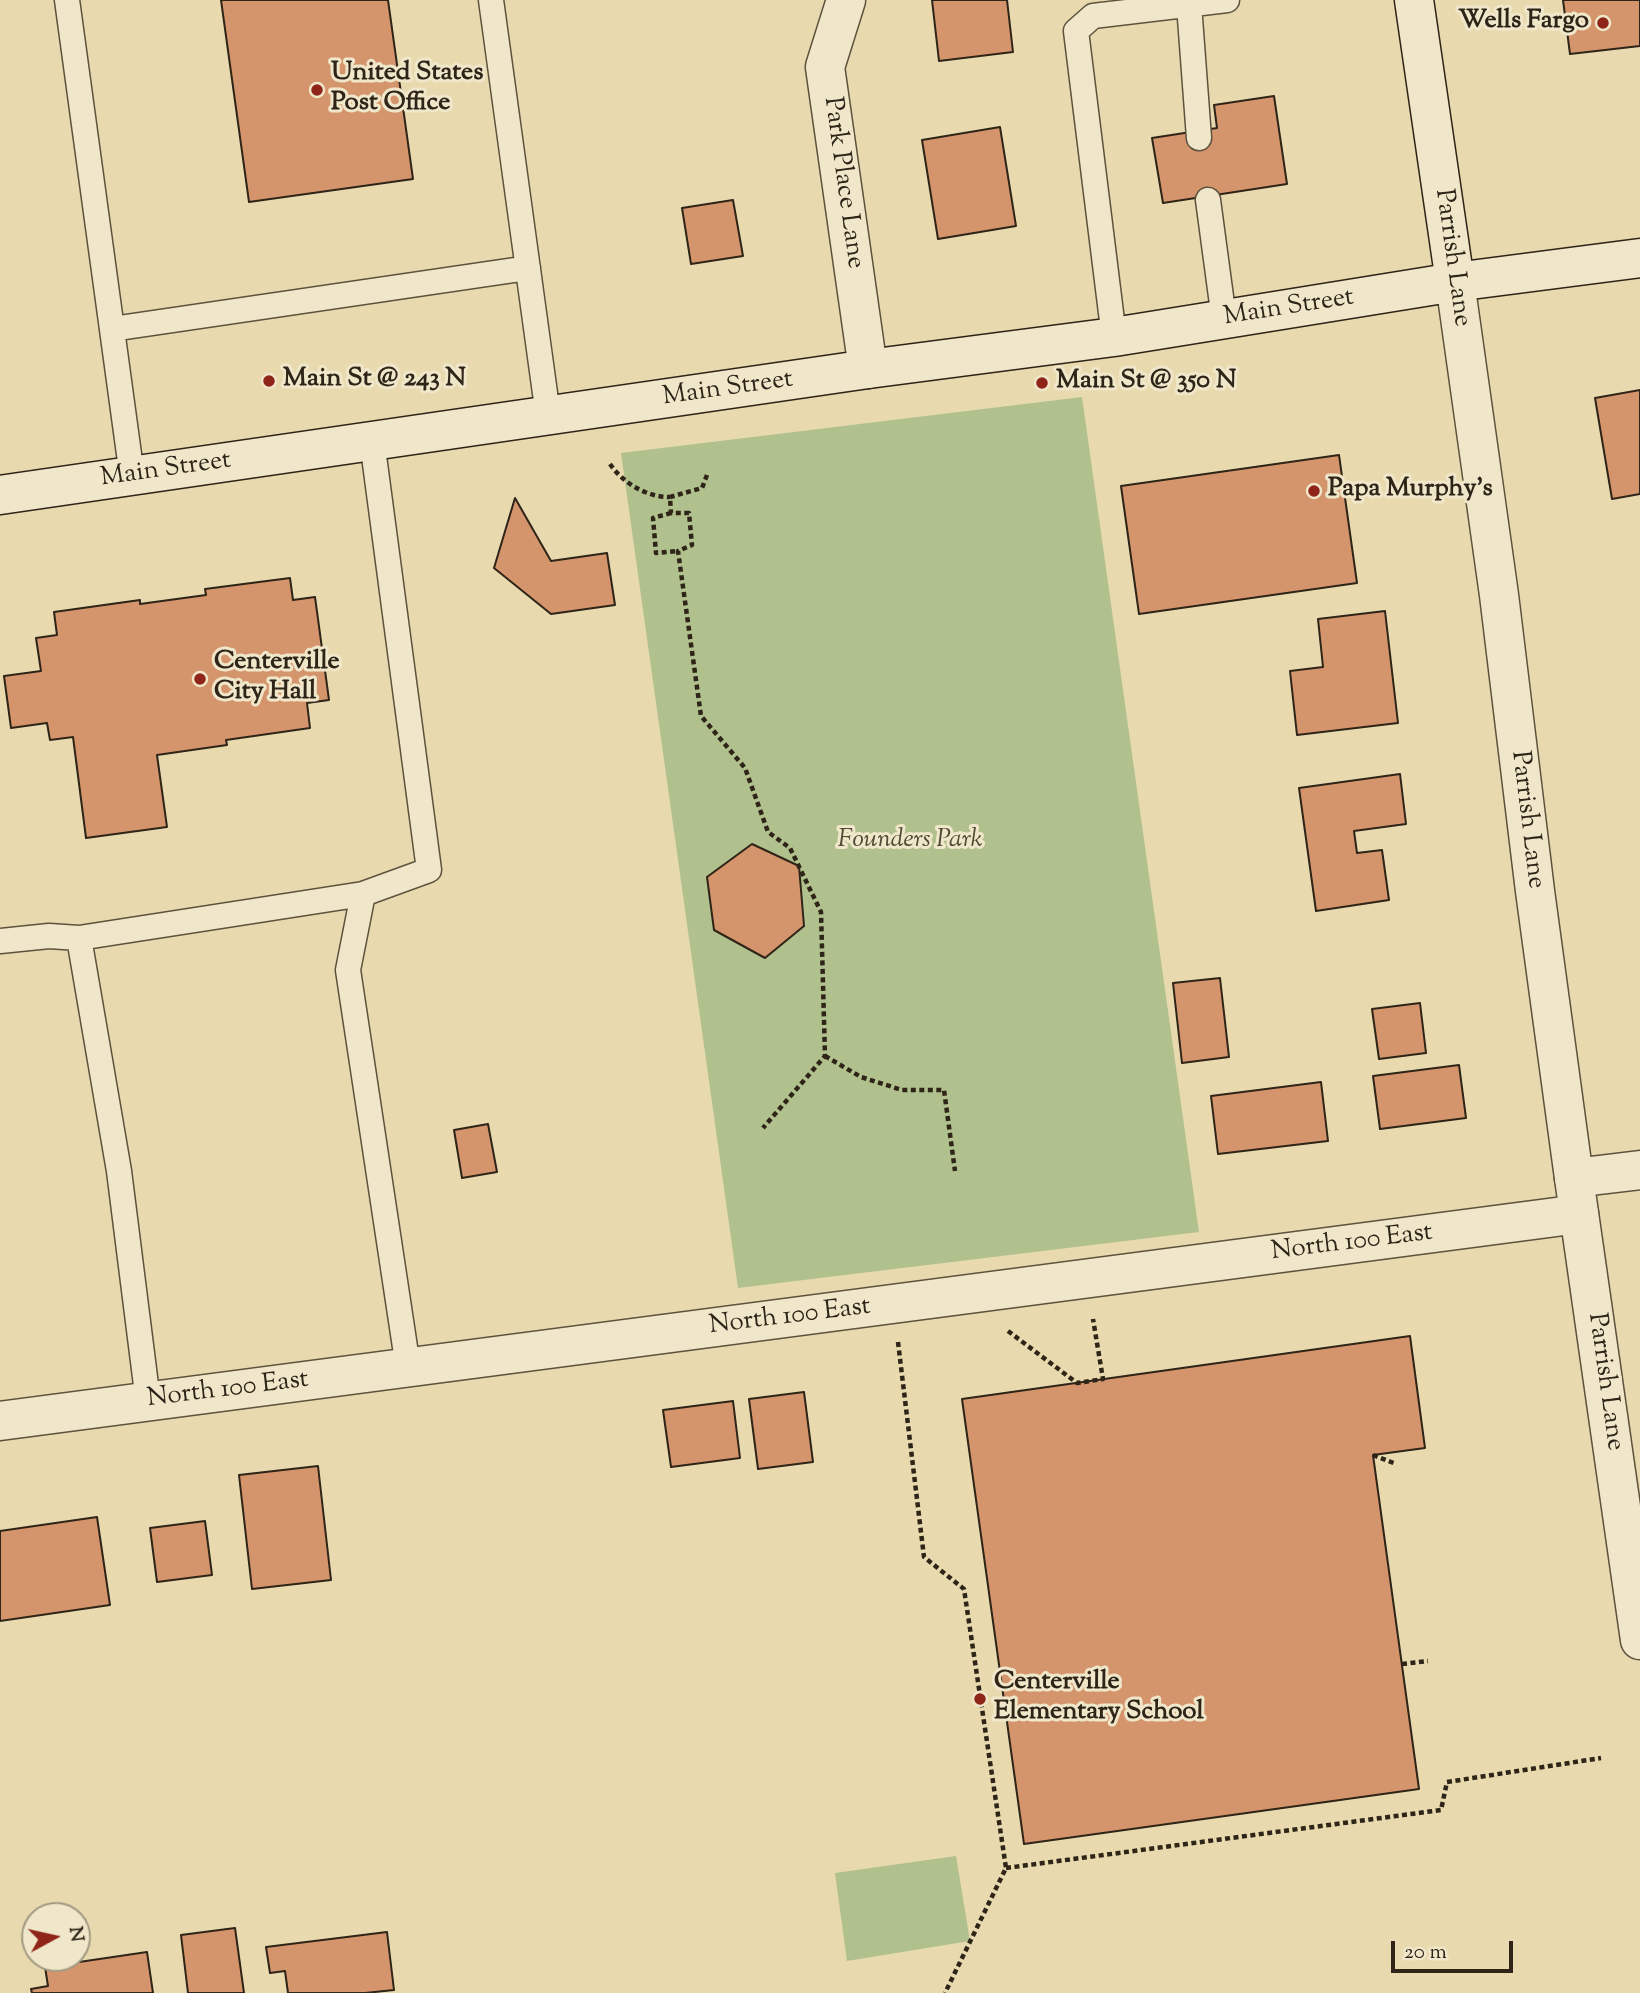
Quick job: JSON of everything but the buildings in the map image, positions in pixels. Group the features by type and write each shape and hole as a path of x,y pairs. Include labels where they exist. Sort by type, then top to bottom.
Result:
{"street":[{"name":"Park Place Lane","path":"846,0 825,66 868,369"},
{"name":"Parrish Lane","path":"1414,0 1497,581 1533,877 1640,1640"},
{"name":"Main Street","path":"0,495 868,369 1114,337 1455,282 1640,258"},
{"name":"North 100 East","path":"0,1421 408,1367 1577,1196 1640,1170"}],"lane":[{"path":"67,0 132,476"},
{"path":"491,0 548,415"},
{"path":"1114,337 1076,31 1093,16 1227,0"},
{"path":"1189,5 1199,138"},
{"path":"1208,200 1224,319"},
{"path":"112,328 528,268"},
{"path":"0,942 49,936 79,938 363,894 429,870 372,441"},
{"path":"363,894 348,970 408,1367"},
{"path":"79,938 119,1171 148,1401"}],"path":[{"path":"610,464 619,478 655,497 670,497 702,488 707,475"},
{"path":"670,497 671,513"},
{"path":"688,513 692,545 678,551 656,552 653,517 688,513"},
{"path":"678,551 701,716 745,768 768,832 790,848 821,912 825,1056 763,1128"},
{"path":"825,1056 861,1077 902,1090 944,1090 955,1171"},
{"path":"1008,1331 1077,1383 1103,1379 1093,1319"},
{"path":"898,1336 924,1557 964,1589 1006,1868 945,1993"},
{"path":"1373,1455 1396,1464"},
{"path":"1402,1664 1428,1661"},
{"path":"1006,1868 1441,1810 1447,1782 1601,1758"}],"green space":[{"name":"Founders Park","path":"1082,397 1199,1232 738,1288 621,453"},
{"path":"956,1856 970,1941 847,1961 835,1873"}],"place":[{"name":"Wells Fargo","path":"1603,23"},
{"name":"United States Post Office","path":"317,90"},
{"name":"Main St @ 243 N","path":"269,381"},
{"name":"Main St @ 350 N","path":"1042,383"},
{"name":"Papa Murphy's","path":"1314,491"},
{"name":"Centerville City Hall","path":"200,679"},
{"name":"Centerville Elementary School","path":"980,1699"}]}
